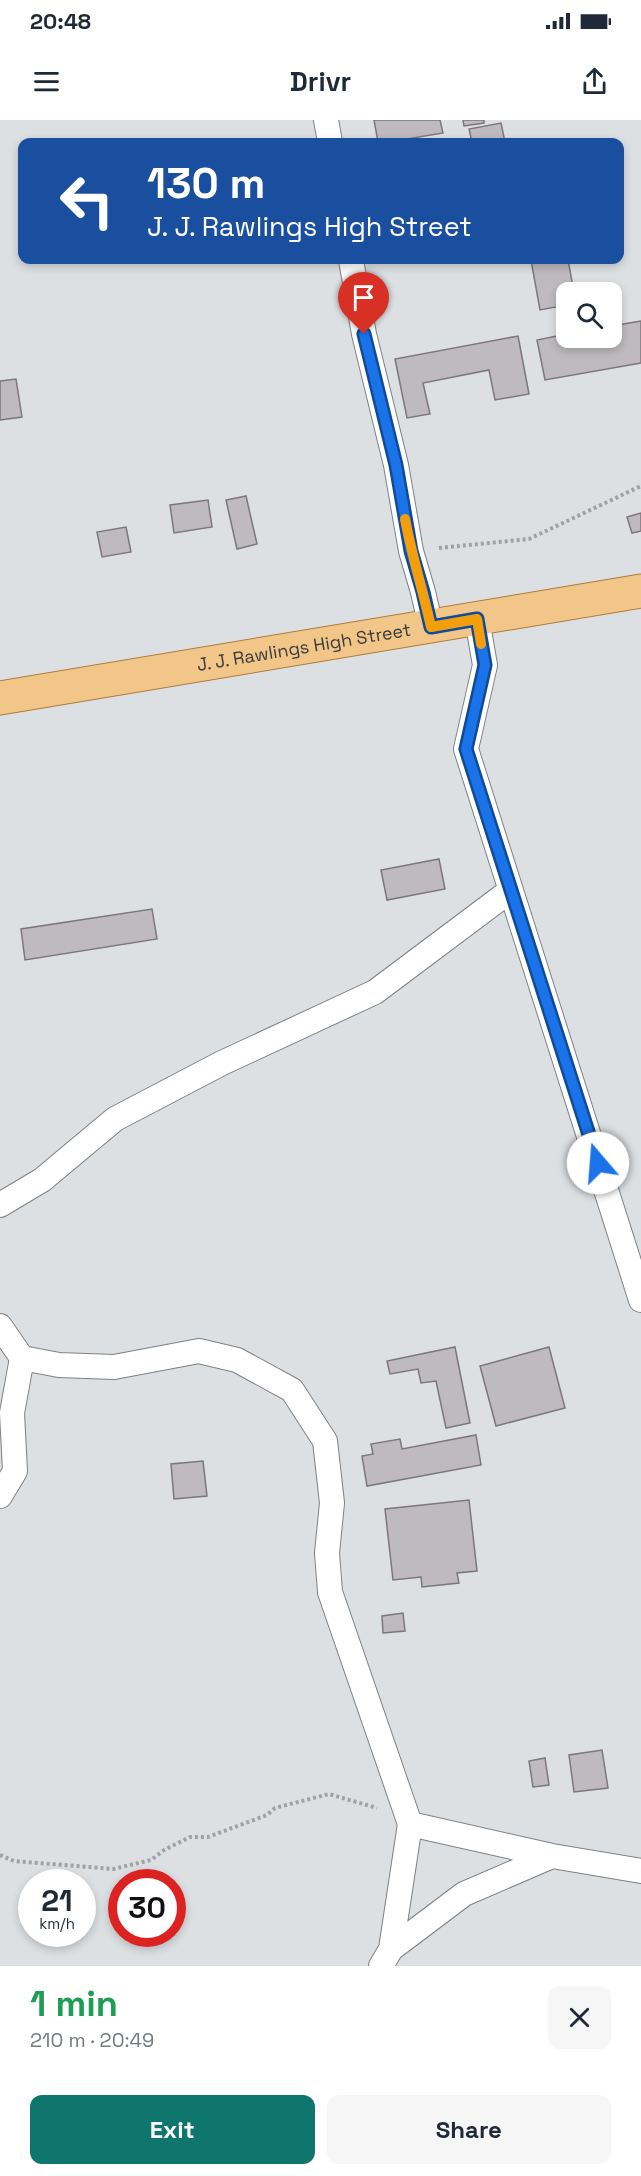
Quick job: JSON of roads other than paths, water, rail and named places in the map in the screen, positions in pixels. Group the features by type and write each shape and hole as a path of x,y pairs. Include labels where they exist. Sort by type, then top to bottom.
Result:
{"main road":[{"name":"J. J. Rawlings High Street","path":"0,698 641,591"}],"street":[{"path":"326,120 329,138"},
{"path":"352,264 364,334 396,465 411,551 431,627"},
{"path":"477,619 485,665 466,749 641,1300"},
{"path":"0,1205 42,1180 115,1119 222,1063 375,992 511,890"},
{"path":"0,1326 22,1358 59,1365 114,1367 199,1351 237,1360 292,1390 326,1441 332,1503 327,1553 330,1592 407,1815 386,1957"},
{"path":"0,1497 15,1471 12,1413 22,1358"},
{"path":"407,1815 552,1856 641,1871"},
{"path":"386,1957 464,1894 552,1856"}]}
